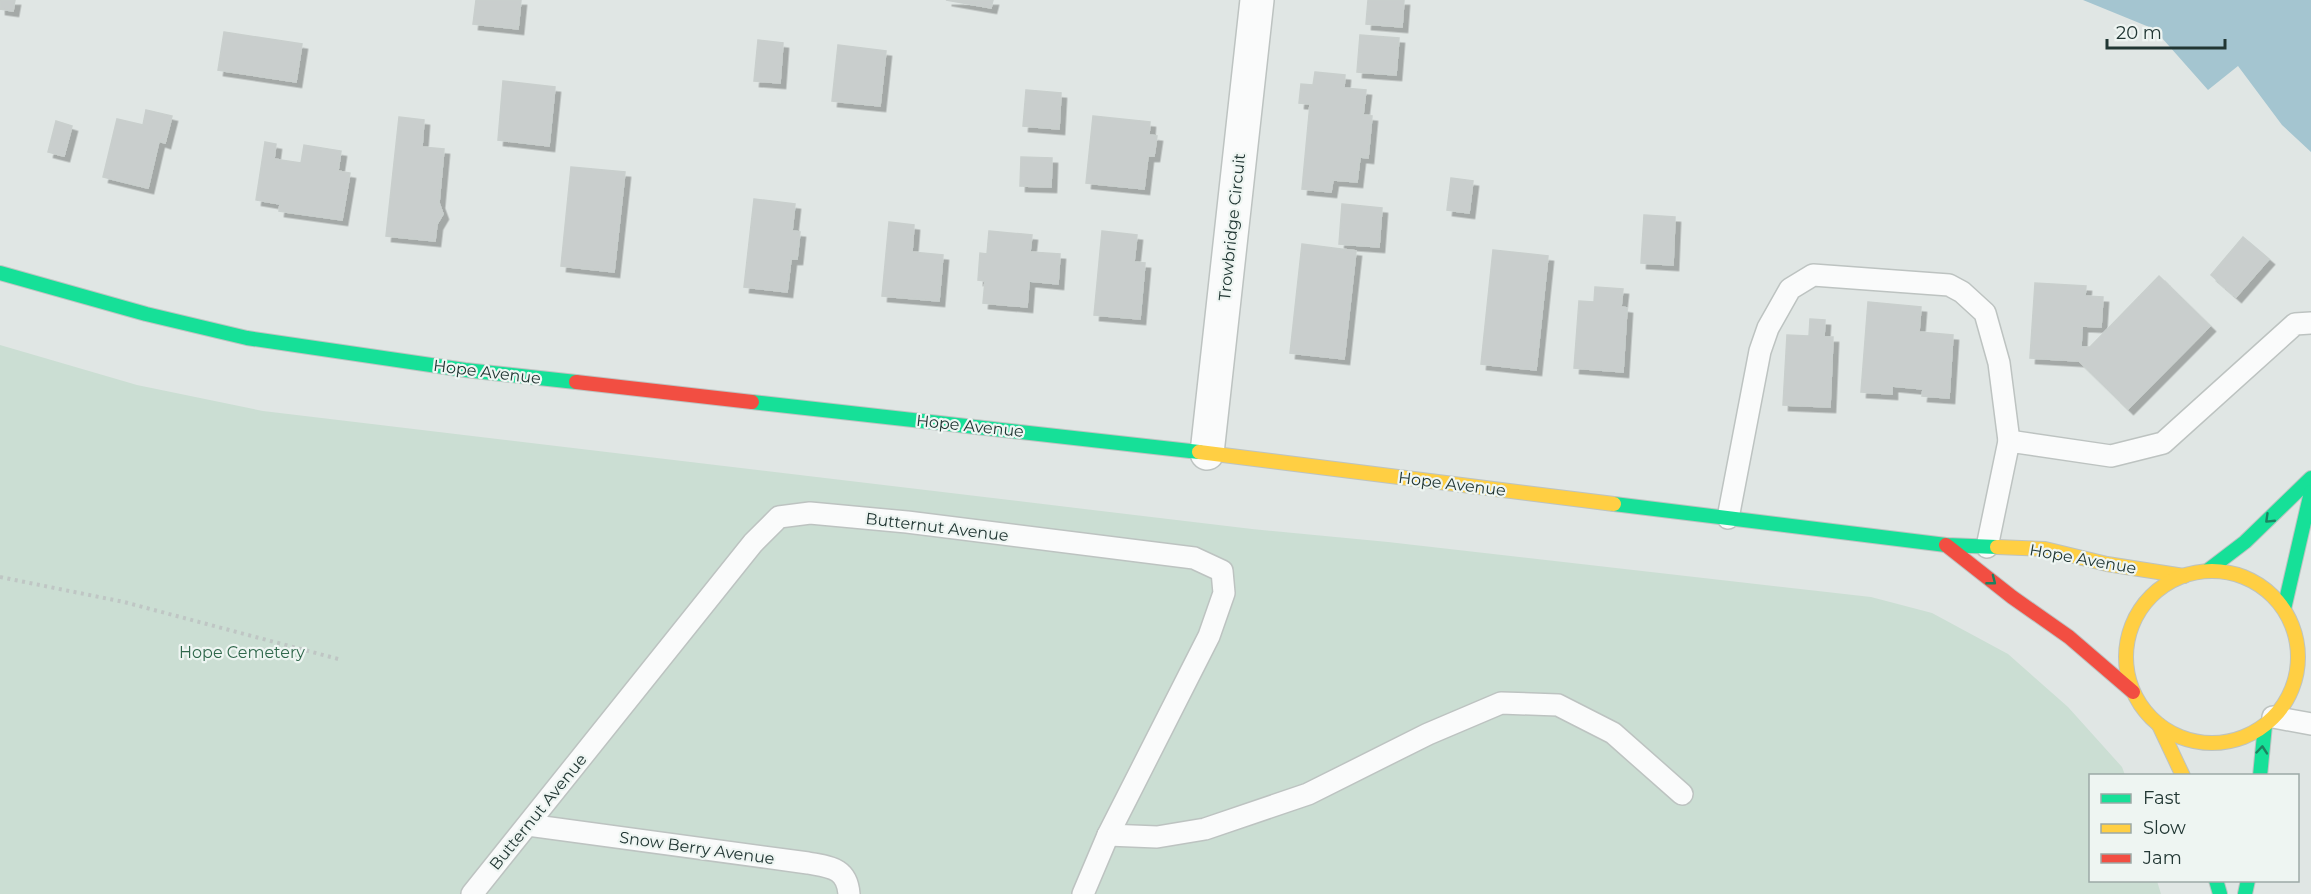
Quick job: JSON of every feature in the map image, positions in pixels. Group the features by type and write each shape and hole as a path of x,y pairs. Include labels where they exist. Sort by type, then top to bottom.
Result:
{"main road":[{"name":"Hope Avenue","path":"0,273 146,314 247,338 465,370 1207,453 1946,545 2045,549 2107,564 2184,576"},
{"path":"2207,571 2246,542 2311,478"},
{"path":"2284,609 2311,492"},
{"path":"1946,545 2012,597 2069,637 2133,692"},
{"path":"2207,571 2229,572 2250,580 2269,592 2284,609 2294,628 2298,649 2297,671 2291,692 2280,710 2269,721 2245,736 2223,743 2200,742 2179,737 2159,725 2144,710 2133,692 2127,670 2126,646 2133,622 2145,602 2163,586 2184,576 2207,571"},
{"path":"2260,774 2269,721"},
{"path":"2159,725 2182,774"}],"street":[{"name":"Trowbridge Circuit","path":"1207,453 1257,0"}],"lane":[{"path":"1728,518 1760,351 1768,328 1790,289 1813,275 1949,285 1962,292 1985,313 1999,363 2009,441 1987,547"},
{"path":"2009,441 2111,456 2163,443 2295,324 2311,323"},
{"name":"Butternut Avenue","path":"472,894 753,543 779,517 810,513 907,522 1194,558 1222,571 1224,593 1209,636 1108,835 1083,894"},
{"path":"1108,835 1157,837 1215,826 1308,794 1428,734 1501,703 1558,705 1613,733 1682,794"},
{"path":"2269,721 2311,724"},
{"name":"Snow Berry Avenue","path":"528,825 808,862 837,869 848,883 849,894"}],"path":[{"path":"0,577 124,602 342,660"}],"green space":[{"name":"Hope Cemetery","path":"0,345 137,385 263,411 1252,529 1388,542 1871,597 1932,613 2008,654 2068,707 2122,767 2125,774 2089,774 2089,882 2157,882 2161,894 0,894"}],"water":[{"path":"2083,0 2311,0 2311,152 2282,125 2238,66 2208,90 2154,29"}],"building":[{"path":"0,0 15,0 13,11 0,9"},
{"path":"476,0 521,0 518,29 473,24"},
{"path":"946,0 993,0 991,8"},
{"path":"1368,0 1404,0 1402,27 1366,24"},
{"path":"224,32 302,44 296,82 218,70"},
{"path":"1360,35 1399,38 1396,75 1357,72"},
{"path":"758,40 783,43 780,83 754,81"},
{"path":"838,45 886,51 880,106 832,101"},
{"path":"1315,72 1345,75 1344,88 1366,90 1363,115 1372,116 1368,158 1360,157 1357,182 1333,180 1331,192 1302,189 1310,104 1299,103 1301,84 1313,85"},
{"path":"503,81 555,87 549,146 498,140"},
{"path":"1026,90 1061,93 1059,129 1023,126"},
{"path":"146,110 172,116 165,143 159,141 148,188 103,177 117,119 143,125"},
{"path":"1093,116 1150,122 1149,135 1157,136 1154,156 1148,156 1144,189 1086,183"},
{"path":"399,117 424,120 422,147 444,149 439,203 443,214 437,224 435,241 386,236"},
{"path":"56,121 72,126 64,156 48,152"},
{"path":"265,142 276,144 274,159 301,163 304,145 341,151 338,171 350,173 342,220 279,211 280,204 256,200"},
{"path":"1021,157 1052,158 1051,187 1020,186"},
{"path":"571,167 625,172 614,272 561,266"},
{"path":"1451,178 1473,181 1469,213 1447,210"},
{"path":"754,199 795,204 792,231 800,232 797,259 791,259 787,292 744,287"},
{"path":"1342,204 1382,208 1379,247 1339,244"},
{"path":"1644,215 1675,217 1673,265 1641,263"},
{"path":"889,222 914,225 912,252 943,255 939,301 882,296"},
{"path":"989,231 1032,235 1030,252 1060,254 1058,284 1029,281 1027,307 983,303 985,281 978,280 980,253 987,254"},
{"path":"1102,231 1137,235 1134,262 1145,263 1140,319 1094,315"},
{"path":"2243,237 2269,259 2236,297 2211,275"},
{"path":"1302,244 1356,251 1344,359 1290,353"},
{"path":"1493,250 1548,256 1536,370 1481,364"},
{"path":"2159,276 2210,326 2128,409 2079,361 2030,358 2035,283 2086,286 2085,296 2103,297 2101,327 2082,326 2081,347 2090,347"},
{"path":"1595,287 1623,289 1621,307 1627,308 1623,372 1574,368 1579,301 1594,302"},
{"path":"1868,302 1921,307 1919,332 1953,335 1949,398 1922,396 1923,389 1892,386 1892,394 1861,392"},
{"path":"1810,319 1825,320 1824,337 1833,337 1830,407 1783,405 1787,335 1809,336"}],"traffic: fast":[{"path":"0,273 146,314 247,338 465,370 576,382"},
{"path":"752,402 1199,452"},
{"path":"2207,571 2245,542 2311,478"},
{"path":"2284,609 2311,492"},
{"path":"1614,504 1946,545 1997,547"},
{"path":"2260,774 2265,725"},
{"path":"2217,882 2220,894"},
{"path":"2245,894 2248,882"}],"traffic: slow":[{"path":"1199,452 1614,504"},
{"path":"1997,547 2045,549 2107,564 2184,576"},
{"path":"2212,571 2245,578 2273,596 2291,624 2298,657 2291,690 2273,718 2245,736 2212,743 2179,736 2151,718 2133,690 2126,657 2133,624 2151,596 2179,578 2212,571"},
{"path":"2159,725 2182,774"}],"traffic: jam":[{"path":"576,382 752,402"},
{"path":"1946,545 2012,597 2069,637 2133,692"}]}
